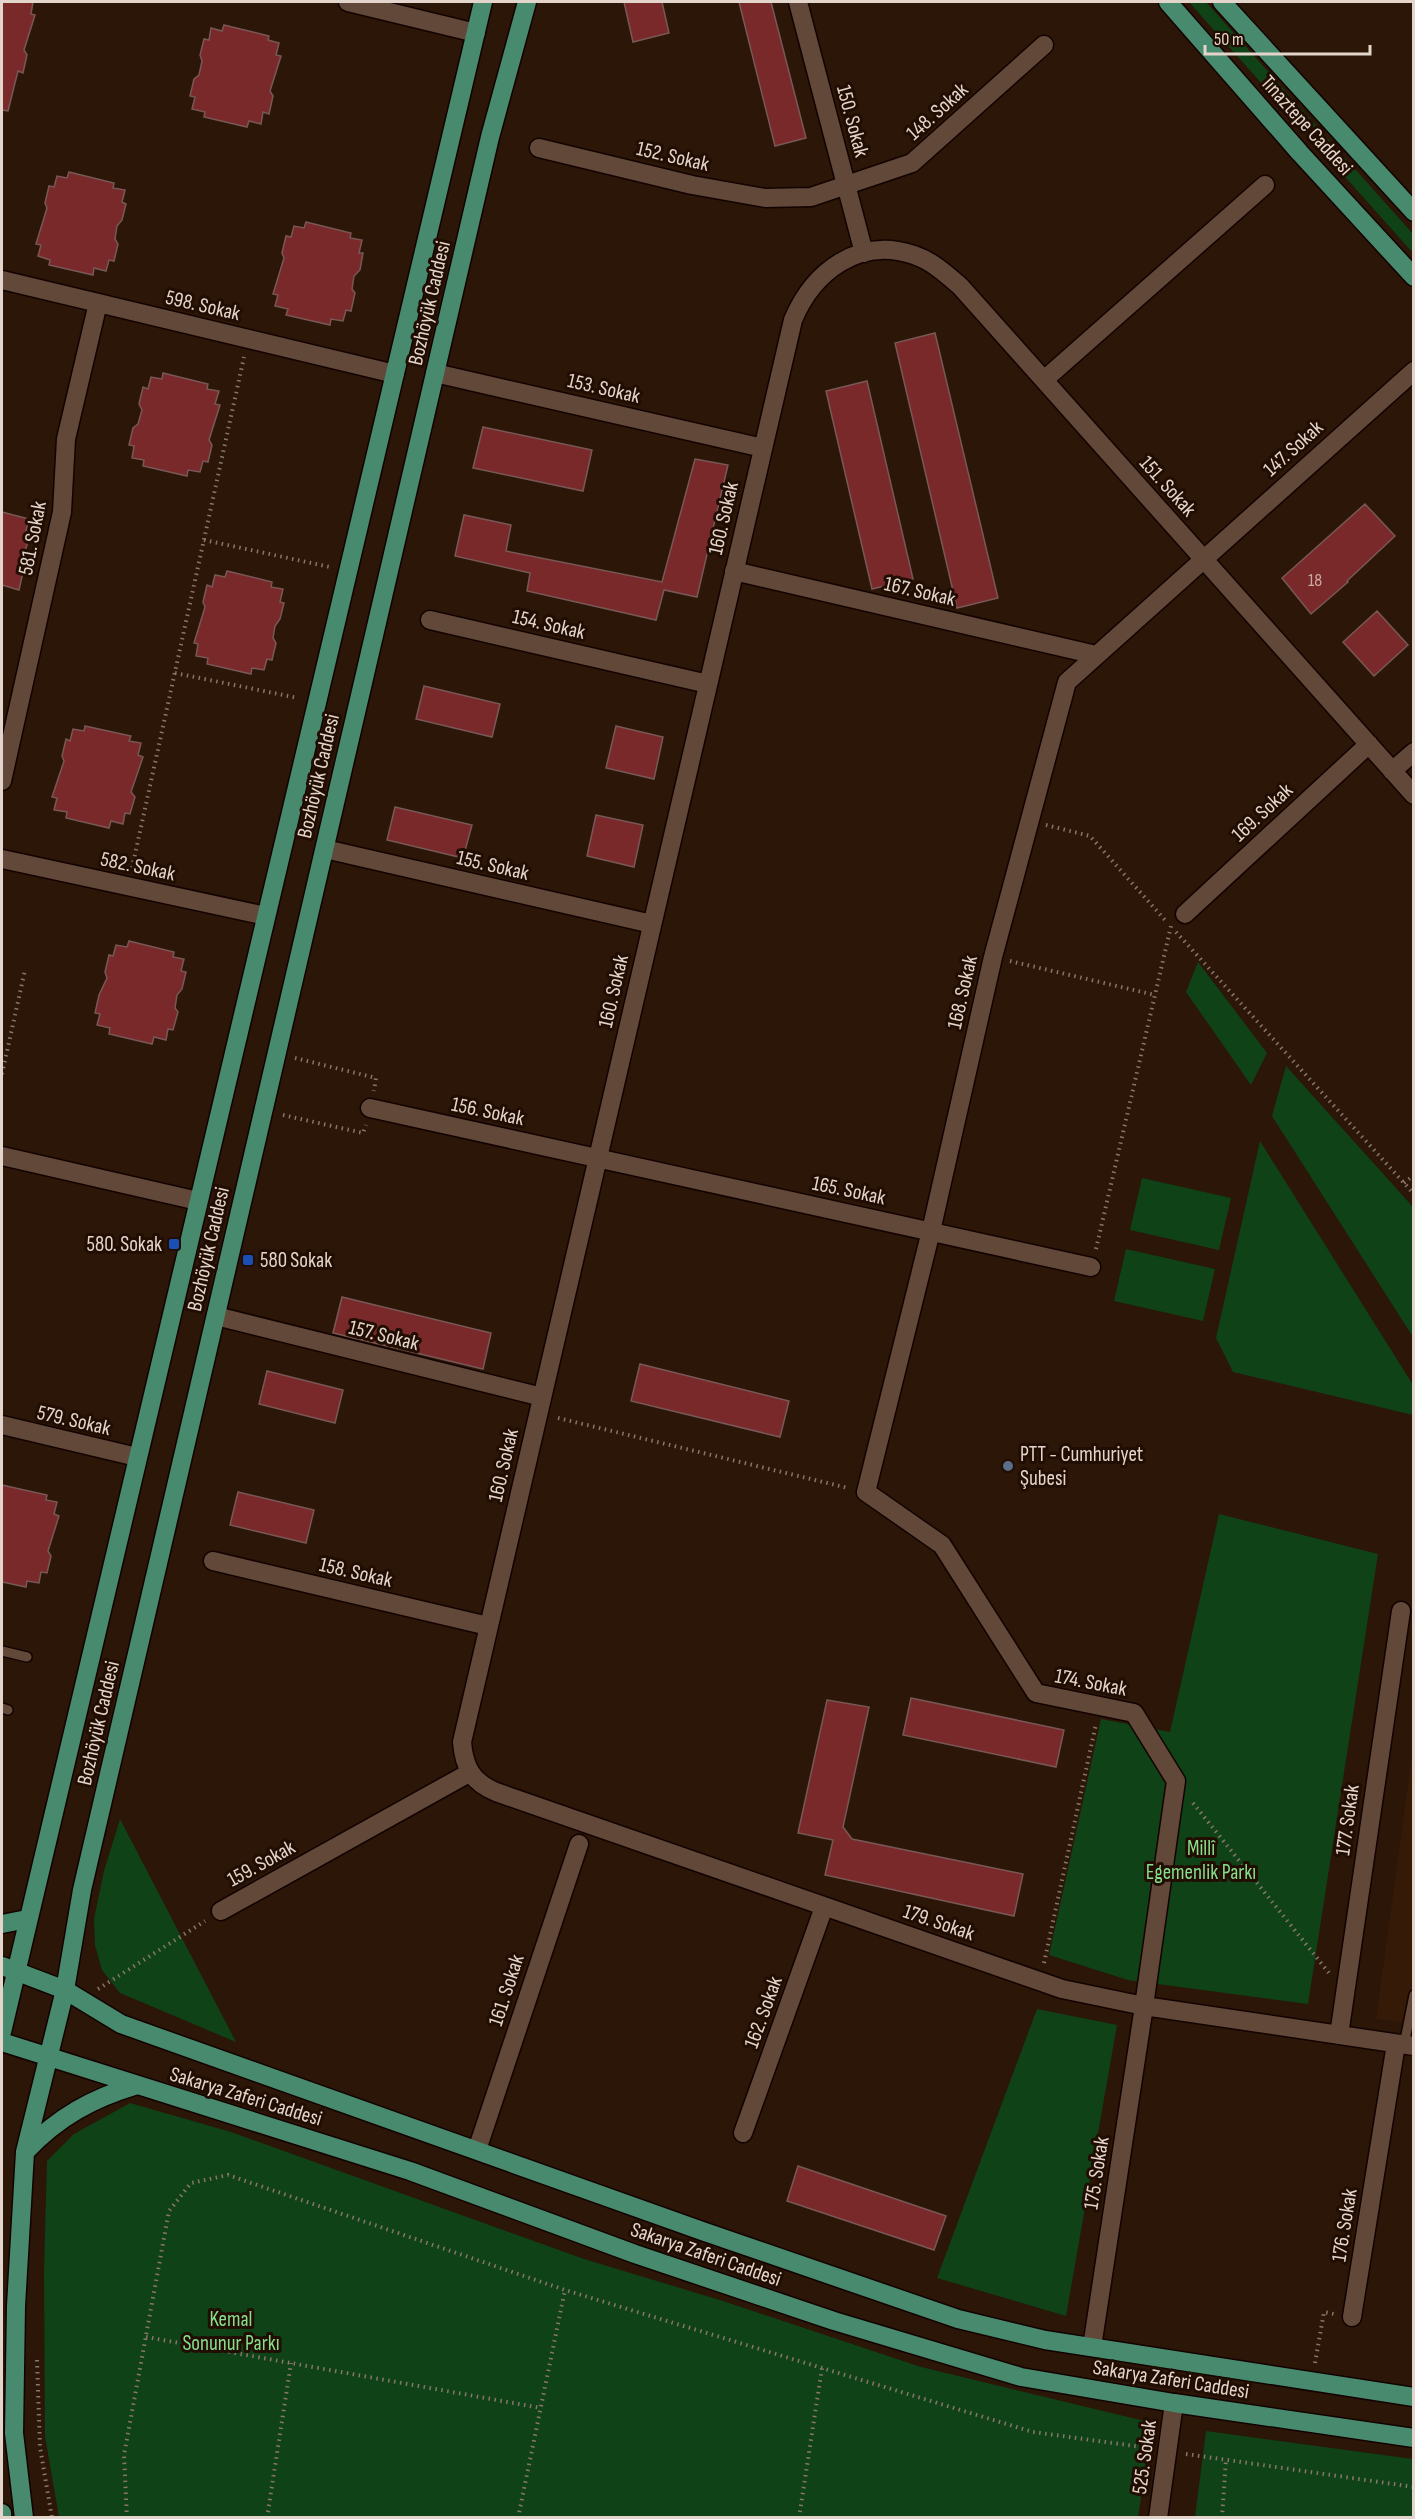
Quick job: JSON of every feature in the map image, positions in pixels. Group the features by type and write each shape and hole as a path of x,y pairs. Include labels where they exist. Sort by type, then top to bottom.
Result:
{"main road":[{"name":"Bozhöyük Caddesi","path":"2,2032 8,1969 27,1919 483,2"},
{"name":"Bozhöyük Caddesi","path":"24,2517 14,2433 16,2306 25,2152 49,2056 73,1995 82,1890 490,137 526,2"},
{"name":"Tınaztepe Caddesi","path":"1168,2 1300,153 1413,277"},
{"name":"Tınaztepe Caddesi","path":"1222,2 1413,212"},
{"path":"2,1924 27,1919"},
{"name":"Sakarya Zaferi Caddesi","path":"8,1969 73,1995 121,2024 705,2232 958,2319 1045,2340 1413,2397"},
{"name":"Sakarya Zaferi Caddesi","path":"2,2042 410,2171 635,2254 834,2321 1021,2377 1174,2403 1413,2438"},
{"path":"25,2152 39,2136 74,2110 137,2085"}],"street":[{"path":"348,2 476,33"},
{"name":"150. Sokak","path":"798,2 864,253"},
{"name":"148. Sokak","path":"847,187 912,164 1044,45"},
{"name":"152. Sokak","path":"538,148 692,185 765,198 811,197 847,187"},
{"path":"1044,380 1265,185"},
{"name":"151. Sokak","path":"864,253 898,251 914,255 932,264 960,286 1413,795"},
{"name":"160. Sokak","path":"469,1773 463,1752 463,1734 793,320 801,301 811,286 836,264 864,253"},
{"name":"598. Sokak","path":"2,280 395,374"},
{"name":"581. Sokak","path":"2,781 62,512 66,439 98,303"},
{"name":"147. Sokak","path":"1202,558 1413,371"},
{"name":"153. Sokak","path":"435,373 763,448"},
{"name":"168. Sokak","path":"866,1492 931,1232 993,957 1067,682 1202,558"},
{"name":"167. Sokak","path":"734,571 1096,655"},
{"name":"154. Sokak","path":"430,620 708,684"},
{"name":"169. Sokak","path":"1185,914 1369,744"},
{"path":"1392,771 1413,752"},
{"name":"155. Sokak","path":"324,849 652,924"},
{"name":"582. Sokak","path":"2,859 266,916"},
{"name":"156. Sokak","path":"370,1108 597,1158"},
{"path":"2,1156 198,1201"},
{"name":"165. Sokak","path":"597,1158 1091,1268"},
{"name":"157. Sokak","path":"216,1316 540,1405"},
{"name":"579. Sokak","path":"2,1425 137,1457"},
{"name":"174. Sokak","path":"866,1492 942,1545 1036,1693 1134,1713 1176,1781"},
{"name":"158. Sokak","path":"213,1561 488,1626"},
{"name":"177. Sokak","path":"1338,2035 1401,1611"},
{"name":"179. Sokak","path":"469,1773 486,1788 496,1792 1062,1989 1144,2006 1405,2045"},
{"name":"159. Sokak","path":"221,1911 469,1773"},
{"path":"1144,2006 1176,1781"},
{"name":"161. Sokak","path":"477,2150 579,1844"},
{"name":"162. Sokak","path":"743,2133 824,1906"},
{"name":"175. Sokak","path":"1092,2347 1144,2006"},
{"name":"176. Sokak","path":"1352,2317 1405,2045"},
{"name":"525. Sokak","path":"1158,2517 1174,2403"}],"lane":[{"path":"2,1651 27,1657"},
{"path":"1405,2045 1413,1995"}],"path":[{"path":"128,886 248,339"},
{"path":"204,540 348,571"},
{"path":"175,673 317,702"},
{"path":"1029,820 1090,836 1413,1194"},
{"path":"1091,1268 1171,926 1185,914"},
{"path":"993,957 1155,995"},
{"path":"2,1074 25,970"},
{"path":"263,1111 363,1133 370,1108 376,1078 277,1053"},
{"path":"1404,1183 1413,1175"},
{"path":"540,1405 866,1492"},
{"path":"1041,1981 1100,1707"},
{"path":"1176,1781 1345,1993"},
{"name":"159. Sokak","path":"73,1995 221,1911"},
{"path":"127,2517 124,2454 169,2211 191,2183 228,2175 565,2290 1033,2432 1413,2487"},
{"path":"518,2517 565,2290"},
{"path":"1312,2381 1324,2312 1352,2317"},
{"path":"146,2337 541,2408"},
{"path":"267,2517 291,2363"},
{"path":"799,2517 822,2368"},
{"path":"1222,2517 1226,2459"}],"shaded area":[{"path":"1413,1747 1413,2024 1376,2019"}],"green space":[{"path":"1189,2 1206,2 1413,234 1413,253"},
{"path":"1198,962 1267,1053 1251,1085 1186,992"},
{"path":"1286,1066 1413,1207 1413,1337 1272,1116"},
{"path":"1260,1141 1413,1385 1413,1415 1233,1372 1216,1338"},
{"path":"1142,1178 1231,1198 1219,1250 1130,1230"},
{"path":"1126,1249 1215,1269 1203,1321 1114,1301"},
{"name":"Millî Egemenlik Parkı","path":"1219,1514 1378,1554 1308,2004 1128,1980 1049,1955 1101,1719 1170,1732"},
{"path":"120,1819 236,2042 120,1993 102,1970 95,1945 94,1919 104,1871"},
{"path":"1037,2009 1117,2025 1066,2316 937,2278"},
{"name":"Kemal Sonunur Parkı","path":"130,2103 231,2132 584,2259 723,2301 921,2367 1153,2423 1138,2517 59,2517 45,2436 44,2272 47,2161 74,2134"},
{"path":"1206,2431 1413,2459 1413,2517 1195,2517"}],"building":[{"path":"2,2 33,2 31,14 35,15 24,50 27,55 23,73 18,71 8,111 2,110"},
{"path":"624,2 662,2 669,33 633,42"},
{"path":"739,2 771,2 806,138 775,146"},
{"path":"224,25 269,36 268,40 279,43 276,55 281,56 270,91 273,96 269,114 263,112 261,124 249,121 247,127 204,117 205,112 192,109 195,97 190,96 194,79 199,75 204,39 209,40 211,28 222,31"},
{"path":"69,172 114,183 113,188 125,190 122,202 126,204 122,220 117,226 115,239 118,244 114,261 109,260 106,271 94,268 93,275 49,265 50,260 38,256 41,245 36,244 47,208 45,203 49,186 54,187 57,176 67,178"},
{"path":"306,222 351,233 350,238 362,240 359,253 363,253 360,270 354,276 352,289 355,293 351,311 346,310 343,321 331,319 330,325 286,315 288,309 275,306 278,295 273,294 284,258 282,253 286,236 291,237 294,226 304,228"},
{"path":"935,333 998,598 957,608 895,343"},
{"path":"163,373 208,384 207,389 219,391 215,404 220,405 209,440 212,445 208,462 203,461 200,472 188,470 187,476 143,466 144,460 132,458 134,446 129,445 133,428 138,424 142,410 139,404 143,387 148,389 151,377 162,379"},
{"path":"867,381 913,579 872,589 826,391"},
{"path":"483,427 592,450 583,491 473,468"},
{"path":"695,459 728,465 697,597 664,590 656,620 527,591 530,573 455,556 464,515 511,525 506,551 662,582"},
{"path":"1365,504 1395,536 1311,614 1282,578"},
{"path":"2,512 29,519 26,531 31,532 20,567 23,572 19,590 2,585"},
{"path":"227,571 272,582 271,587 283,589 280,602 284,603 280,619 275,626 273,638 276,643 272,660 267,659 264,670 252,668 251,674 207,664 208,658 196,656 198,644 194,643 205,607 203,602 207,585 212,587 215,575 225,577"},
{"path":"1377,611 1408,645 1374,676 1343,642"},
{"path":"424,686 500,704 492,737 416,719"},
{"path":"85,726 131,736 129,741 141,743 138,755 143,757 131,792 135,797 130,814 125,813 123,824 111,821 109,828 66,818 67,812 54,810 57,798 52,797 64,761 62,756 66,739 70,741 73,729 84,731"},
{"path":"616,726 663,737 654,779 606,768"},
{"path":"395,807 472,825 463,858 387,840"},
{"path":"596,815 643,825 634,867 587,856"},
{"path":"129,941 174,952 173,957 184,959 181,971 186,972 182,989 177,995 175,1008 178,1012 173,1030 168,1029 166,1040 154,1037 152,1044 109,1034 110,1028 97,1025 100,1014 95,1013 99,995 107,978 105,972 109,955 113,956 116,945 127,947"},
{"path":"342,1297 491,1333 483,1369 333,1333"},
{"path":"640,1364 789,1401 780,1437 631,1401"},
{"path":"267,1371 343,1390 335,1423 259,1404"},
{"path":"2,1485 47,1495 46,1500 57,1502 54,1514 59,1516 48,1551 51,1556 47,1573 41,1572 39,1583 27,1581 26,1587 2,1582"},
{"path":"238,1492 314,1510 306,1543 230,1525"},
{"path":"911,1698 1064,1730 1056,1767 903,1735"},
{"path":"827,1700 869,1707 843,1827 852,1839 1023,1874 1014,1916 825,1875 833,1840 798,1833"},
{"path":"798,2166 946,2216 934,2250 787,2201"}],"place":[{"name":"580. Sokak","path":"174,1244"},
{"name":"580 Sokak","path":"248,1260"},
{"name":"PTT - Cumhuriyet Şubesi","path":"1008,1466"}]}
